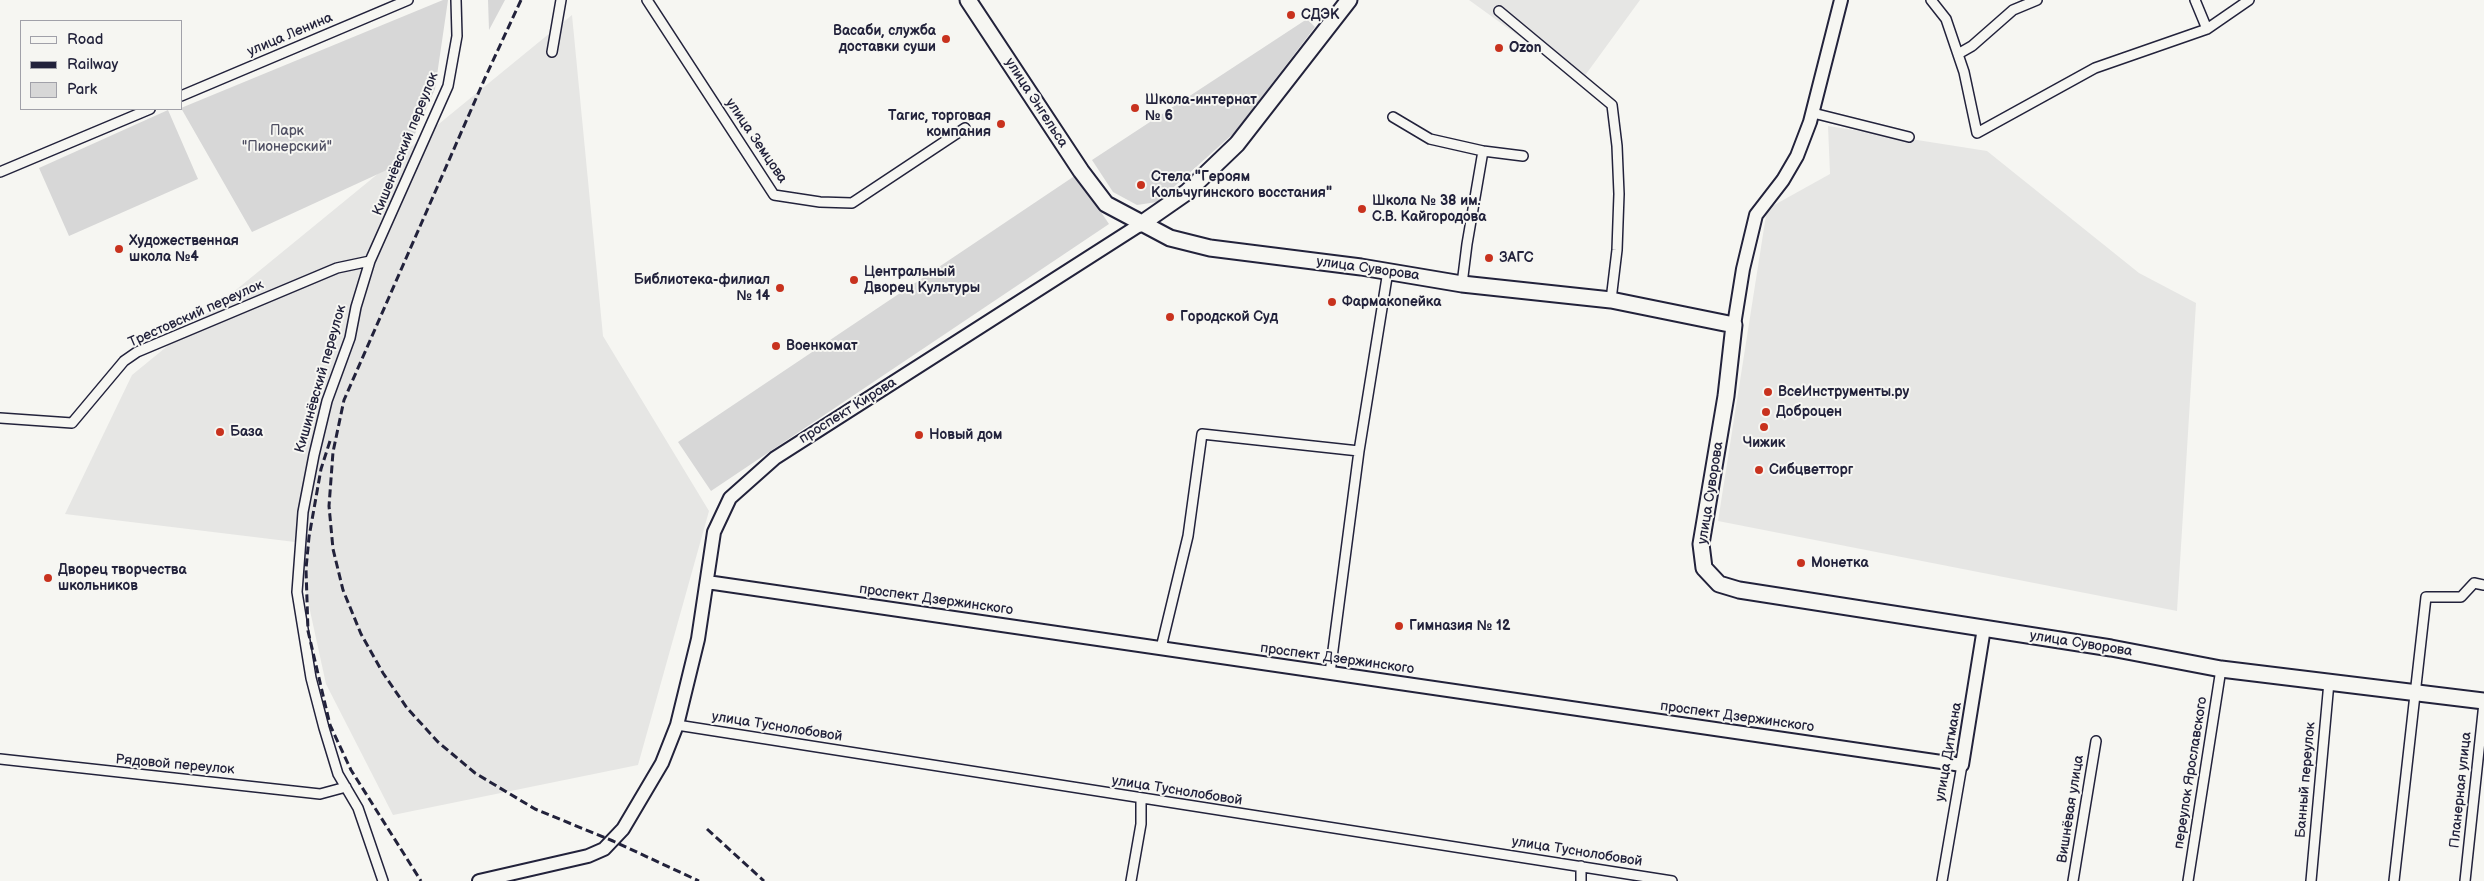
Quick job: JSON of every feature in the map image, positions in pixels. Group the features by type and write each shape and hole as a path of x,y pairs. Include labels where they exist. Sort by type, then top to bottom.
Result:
{"main road":[{"name":"улица Энгельса","path":"968,0 1081,171 1106,204"},
{"name":"проспект Кирова","path":"1141,224 1187,192 1237,144 1349,0"},
{"name":"улица Суворова","path":"1106,204 1170,238 1210,248 1388,271 1462,284 1611,300 1734,325 1726,396 1701,544 1704,568 1719,584 1740,590 2111,648 2221,669 2484,702"}],"street":[{"name":"улица Ленина","path":"182,96 408,0"},
{"name":"Кишенёвский переулок","path":"370,262 448,86 458,36 456,0"},
{"path":"552,52 561,0"},
{"name":"улица Земцова","path":"647,0 774,195 820,202 852,203 966,128"},
{"path":"1734,325 1743,268 1756,215 1783,180 1797,156 1812,113 1841,0"},
{"path":"1930,0 1946,18 1964,72 1978,133 2095,68 2207,29 2250,0"},
{"path":"1958,54 1972,46 2013,10 2037,0"},
{"path":"2194,0 2207,29"},
{"path":"1499,11 1612,105 1619,194 1617,250 1611,300"},
{"path":"0,172 148,110"},
{"path":"1812,113 1909,137"},
{"path":"1393,116 1430,139 1483,151 1523,156"},
{"path":"1462,284 1483,151"},
{"name":"проспект Кирова","path":"480,881 588,856 604,849 623,829 662,764 677,725 692,670 714,532 730,498 775,458 1141,224"},
{"name":"Трестовский переулок","path":"0,418 72,423 124,361 138,352 337,268 370,262"},
{"name":"Кишинёвский переулок","path":"370,262 356,307 350,338 327,401 314,455 303,512 297,592 313,686 338,774 358,808 383,881"},
{"path":"1330,673 1359,451 1388,271"},
{"path":"1161,648 1188,536 1202,434 1359,451"},
{"name":"проспект Дзержинского","path":"707,582 1962,765"},
{"path":"2394,881 2426,597 2461,597 2474,583 2484,585"},
{"name":"улица Дитмана","path":"1942,881 1984,628"},
{"name":"переулок Ярославского","path":"2188,881 2221,669"},
{"name":"Банный переулок","path":"2311,881 2329,682"},
{"name":"Планерная улица","path":"2465,881 2484,702"},
{"name":"улица Туснолобовой","path":"677,725 1672,881"},
{"name":"Вишнёвая улица","path":"2074,881 2096,740"},
{"name":"Рядовой переулок","path":"0,759 320,794 346,787"},
{"path":"1131,881 1141,824 1141,799"},
{"path":"1581,866 1581,881"}],"shaded area":[{"path":"1469,0 1640,0 1581,81"},
{"path":"572,15 603,336 709,511 638,765 393,815 326,684 295,542 65,514 132,375"},
{"path":"1828,126 1987,151 2139,273 2196,303 2177,611 1718,521 1767,209 1830,174"}],"green space":[{"name":"Парк \"Пионерский\"","path":"443,0 448,0 435,89 402,163 252,232 182,108"},
{"path":"488,0 505,0 489,30"},
{"path":"1307,19 1315,27 1235,132 1157,202 1137,205 1113,192 1092,160"},
{"path":"168,110 198,179 69,236 39,168"},
{"path":"1076,175 1109,224 711,491 678,442"}],"railway":[{"path":"521,0 344,400 333,452 329,506 333,549 343,590 361,634 383,673 407,708 438,742 475,773 535,809 613,841 699,881"},
{"path":"330,441 321,469 309,537 306,569 308,631 330,725 351,770 421,881"},
{"path":"707,829 764,881"}],"place":[{"name":"СДЭК","path":"1291,15"},
{"name":"Васаби, служба доставки суши","path":"946,39"},
{"name":"Ozon","path":"1499,48"},
{"name":"Школа-интернат № 6","path":"1135,108"},
{"name":"Тагис, торговая компания","path":"1001,124"},
{"name":"Стела \"Героям Кольчугинского восстания\"","path":"1141,185"},
{"name":"Школа № 38 им. С.В. Кайгородова","path":"1362,209"},
{"name":"Художественная школа №4","path":"119,249"},
{"name":"ЗАГС","path":"1489,258"},
{"name":"Центральный Дворец Культуры","path":"854,280"},
{"name":"Библиотека-филиал № 14","path":"780,288"},
{"name":"Фармакопейка","path":"1332,302"},
{"name":"Городской Суд","path":"1170,317"},
{"name":"Военкомат","path":"776,346"},
{"name":"ВсеИнструменты.ру","path":"1768,392"},
{"name":"Доброцен","path":"1766,412"},
{"name":"Чижик","path":"1764,427"},
{"name":"База","path":"220,432"},
{"name":"Новый дом","path":"919,435"},
{"name":"Сибцветторг","path":"1759,470"},
{"name":"Монетка","path":"1801,563"},
{"name":"Дворец творчества школьников","path":"48,578"},
{"name":"Гимназия № 12","path":"1399,626"}]}
